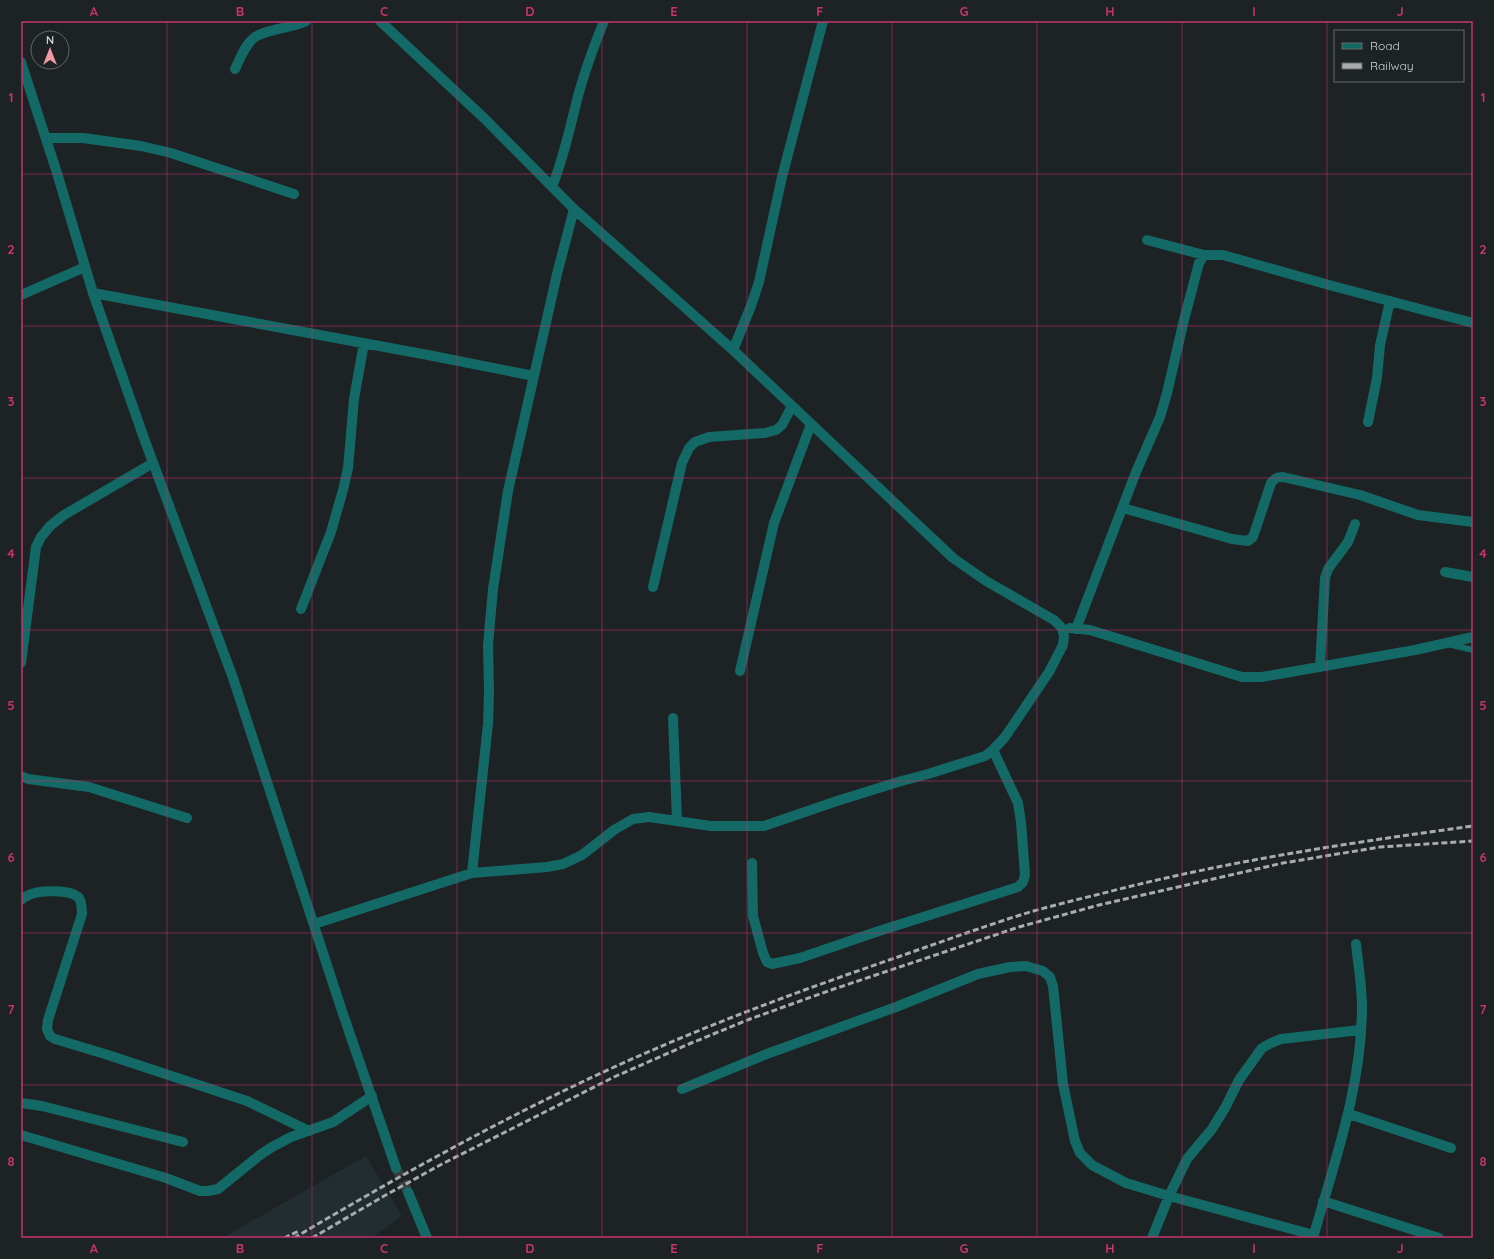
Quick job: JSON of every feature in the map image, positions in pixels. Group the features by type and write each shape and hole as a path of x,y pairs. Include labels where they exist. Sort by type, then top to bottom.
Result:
{"street":[{"path":"235,69 247,46 255,37 271,31 298,25 306,21"},
{"path":"314,924 472,873 547,867 563,864 582,855 614,830 633,819 643,817 711,826 764,826 837,801 974,760 993,750 1005,737 1050,672 1063,645 1064,636 1062,628 1054,620 986,581 953,558 733,350 574,209 485,119 380,21"},
{"path":"552,187 560,166 588,62 604,21"},
{"path":"733,350 759,282 782,177 823,21"},
{"path":"21,62 46,138 93,293 153,463 233,678 396,1168"},
{"path":"46,138 83,138 141,146 171,153 294,194"},
{"path":"472,873 488,724 488,646 493,589 508,491 574,209"},
{"path":"1147,240 1204,255 1223,255 1473,323"},
{"path":"1076,629 1136,472 1160,417 1199,263 1204,255"},
{"path":"21,295 85,267"},
{"path":"93,293 534,376"},
{"path":"1368,422 1377,378 1380,345 1390,301"},
{"path":"301,609 331,532 343,490 348,468 354,400 364,343"},
{"path":"653,587 682,463 689,448 695,442 709,437 765,433 776,430 782,425 792,406"},
{"path":"740,671 774,523 811,424"},
{"path":"21,663 36,547 41,537 50,526 64,515 153,463"},
{"path":"1123,508 1232,539 1248,541 1253,537 1271,483 1278,477 1284,477 1360,495 1418,515 1473,522"},
{"path":"1320,667 1325,578 1328,569 1348,542 1355,524"},
{"path":"1445,572 1473,577"},
{"path":"1062,628 1090,630 1242,677 1262,677 1320,667 1415,650 1473,637"},
{"path":"673,718 677,821"},
{"path":"752,863 753,916 763,953 767,962 772,964 800,958 879,931 1018,887 1023,882 1025,875 1018,803 993,750"},
{"path":"21,776 28,779 89,788 187,818"},
{"path":"21,900 28,895 37,893 71,893 79,898 82,906 82,914 48,1020 47,1029 50,1036 55,1039 247,1101 309,1132"},
{"path":"682,1088 764,1055 896,1007 978,974 1010,967 1026,966 1043,971 1050,977 1054,986 1062,1084 1075,1141 1080,1153 1092,1165 1126,1183 1313,1236 1349,1114 1360,1044 1362,1006 1356,944"},
{"path":"1152,1238 1185,1162 1212,1130 1240,1080 1262,1048 1271,1042 1281,1039 1360,1030"},
{"path":"21,1135 166,1178 200,1190 208,1191 218,1189 272,1147 291,1137 309,1132 343,1117 372,1096"},
{"path":"21,1103 50,1108 183,1142"},
{"path":"1349,1114 1451,1148"},
{"path":"408,1192 427,1238"},
{"path":"1323,1201 1439,1238"}],"lane":[{"path":"1447,643 1473,650"}],"shaded area":[{"path":"366,1156 402,1216 371,1238 222,1238"}],"tunnel":[{"path":"396,1168 408,1192"}],"railway":[{"path":"294,1238 451,1149 571,1087 717,1023 859,970 1025,914 1192,872 1285,854 1473,826"},
{"path":"312,1238 442,1164 614,1077 750,1019 831,990 1019,927 1099,905 1283,863 1380,847 1473,841"},
{"path":"284,1238 299,1231"}]}
